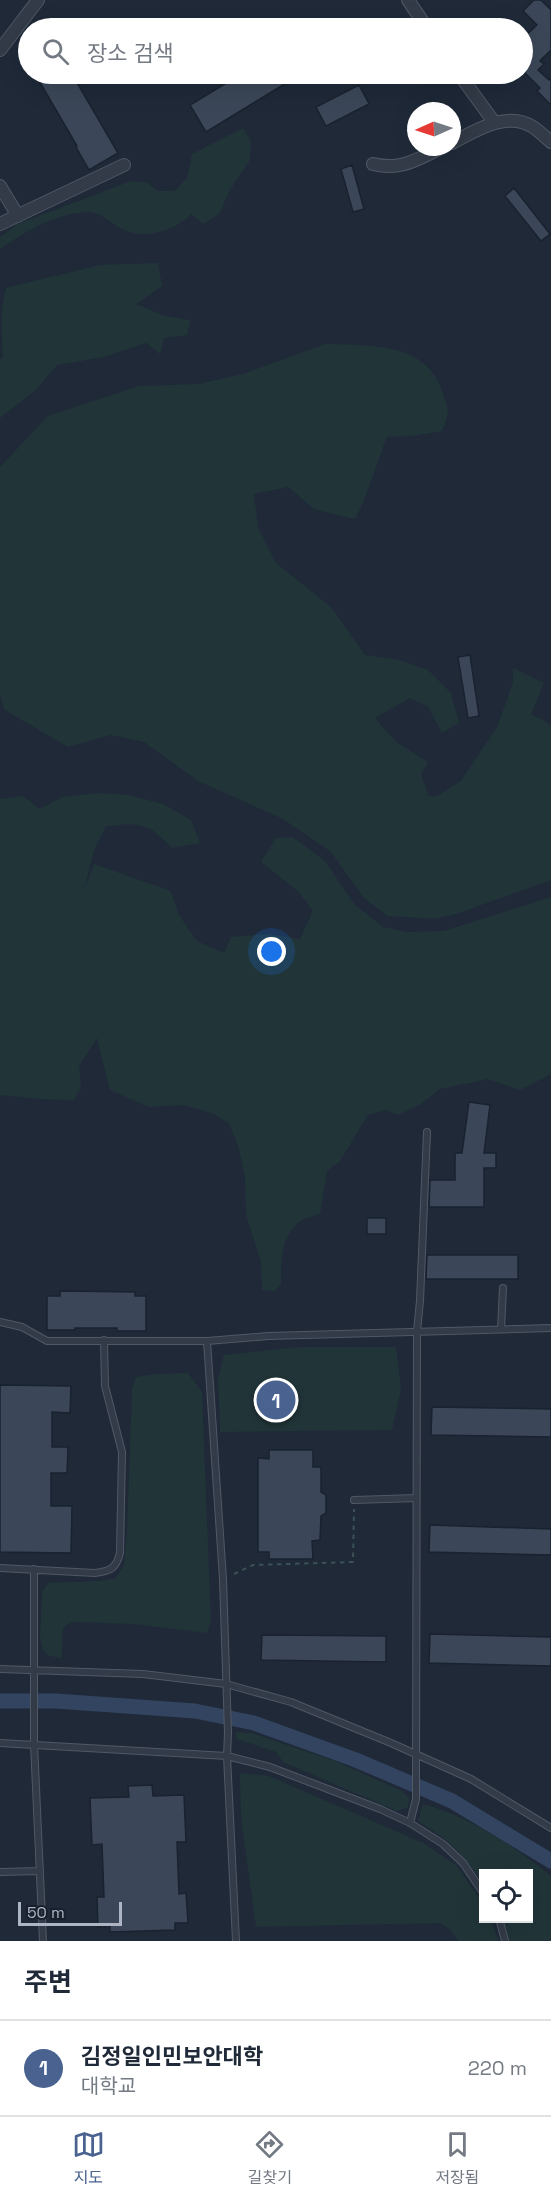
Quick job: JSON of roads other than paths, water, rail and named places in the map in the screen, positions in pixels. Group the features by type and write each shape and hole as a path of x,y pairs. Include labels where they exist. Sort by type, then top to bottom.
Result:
{"street":[{"path":"24,18 38,0"},
{"path":"408,0 420,18"},
{"path":"0,50 18,26"},
{"path":"466,84 494,122"},
{"path":"461,138 494,122 516,121 531,126 551,142"},
{"path":"373,164 388,168 406,165 424,156"},
{"path":"0,224 124,165"},
{"path":"0,186 18,216"}],"lane":[{"path":"410,1823 416,1799 417,1331 427,1132"},
{"path":"501,1329 503,1288"},
{"path":"0,1322 22,1327 46,1341 207,1341 268,1336 551,1328"},
{"path":"0,1568 95,1573 109,1571 117,1565 120,1553 122,1452 105,1386 104,1340"},
{"path":"207,1341 223,1579 227,1756 236,1941"},
{"path":"354,1500 416,1498"},
{"path":"34,1569 34,1744 43,1941"},
{"path":"0,1669 143,1674 226,1684 291,1702 471,1779 551,1828"},
{"path":"0,1743 227,1756 270,1767 380,1809 410,1823 443,1844 463,1863 479,1887"},
{"path":"0,1872 40,1871"},
{"path":"500,1923 505,1941"}],"waterway":[{"path":"0,1701 56,1701 195,1711 254,1723 356,1760 452,1801 551,1861"}],"place":[{"name":"김정일인민보안대학","path":"276,1400"}]}
